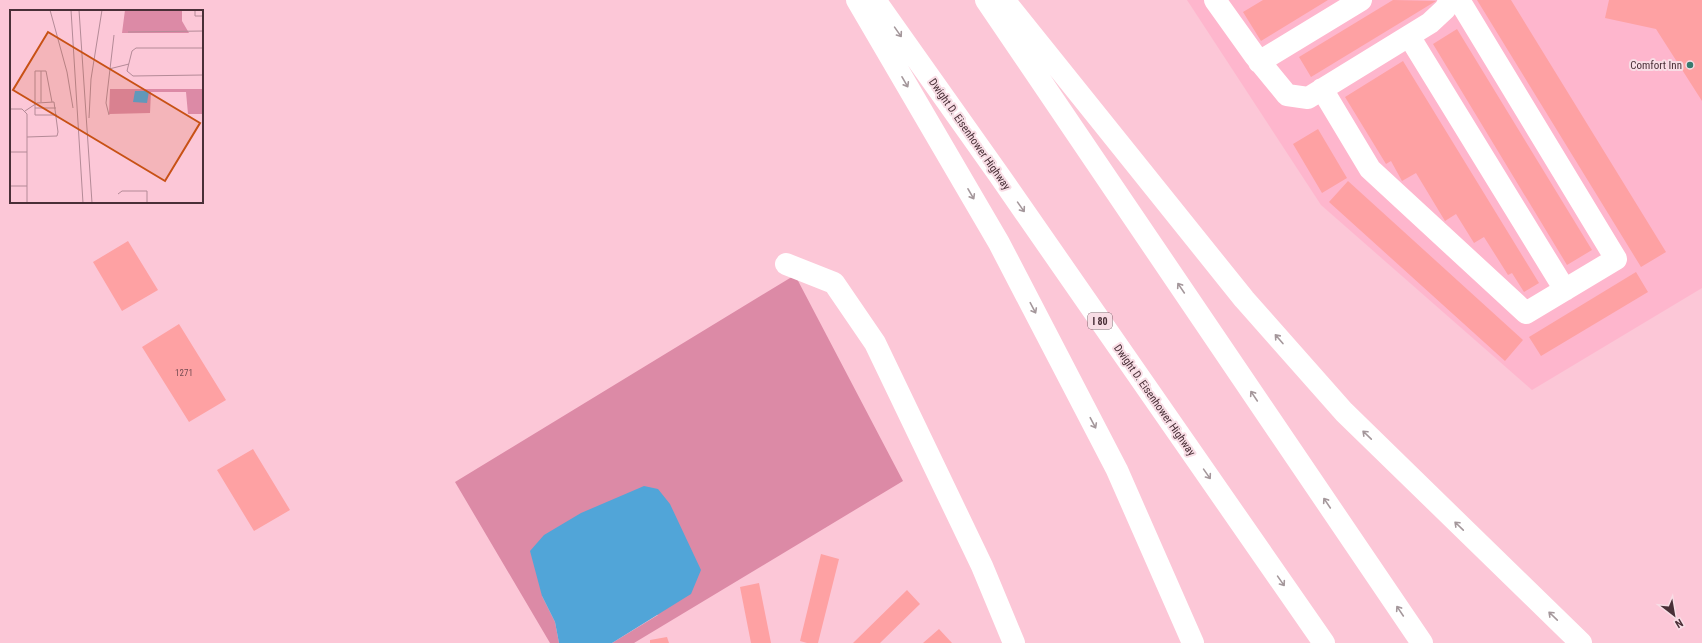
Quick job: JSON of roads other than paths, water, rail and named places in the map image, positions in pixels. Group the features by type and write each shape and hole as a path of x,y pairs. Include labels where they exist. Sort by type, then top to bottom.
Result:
{"main road":[{"path":"857,0 999,243 1117,470 1193,643"},
{"name":"Dwight D. Eisenhower Highway","path":"875,0 1008,188 1324,643"},
{"path":"986,0 1422,643"},
{"path":"1004,0 1244,299 1339,406 1581,643"},
{"path":"1259,62 1361,0"},
{"path":"1220,2 1259,62 1287,95 1308,98 1430,23 1445,9 1450,0"},
{"path":"1322,89 1370,169 1526,313 1616,259 1459,0"},
{"path":"1410,36 1565,290"},
{"path":"786,264 834,283 875,344 982,566 1014,643"}],"water":[{"path":"644,486 658,489 670,504 701,570 691,594 612,643 559,643 555,622 542,596 530,551 544,535 581,513"}],"place":[{"name":"Comfort Inn","path":"1690,65"}]}
